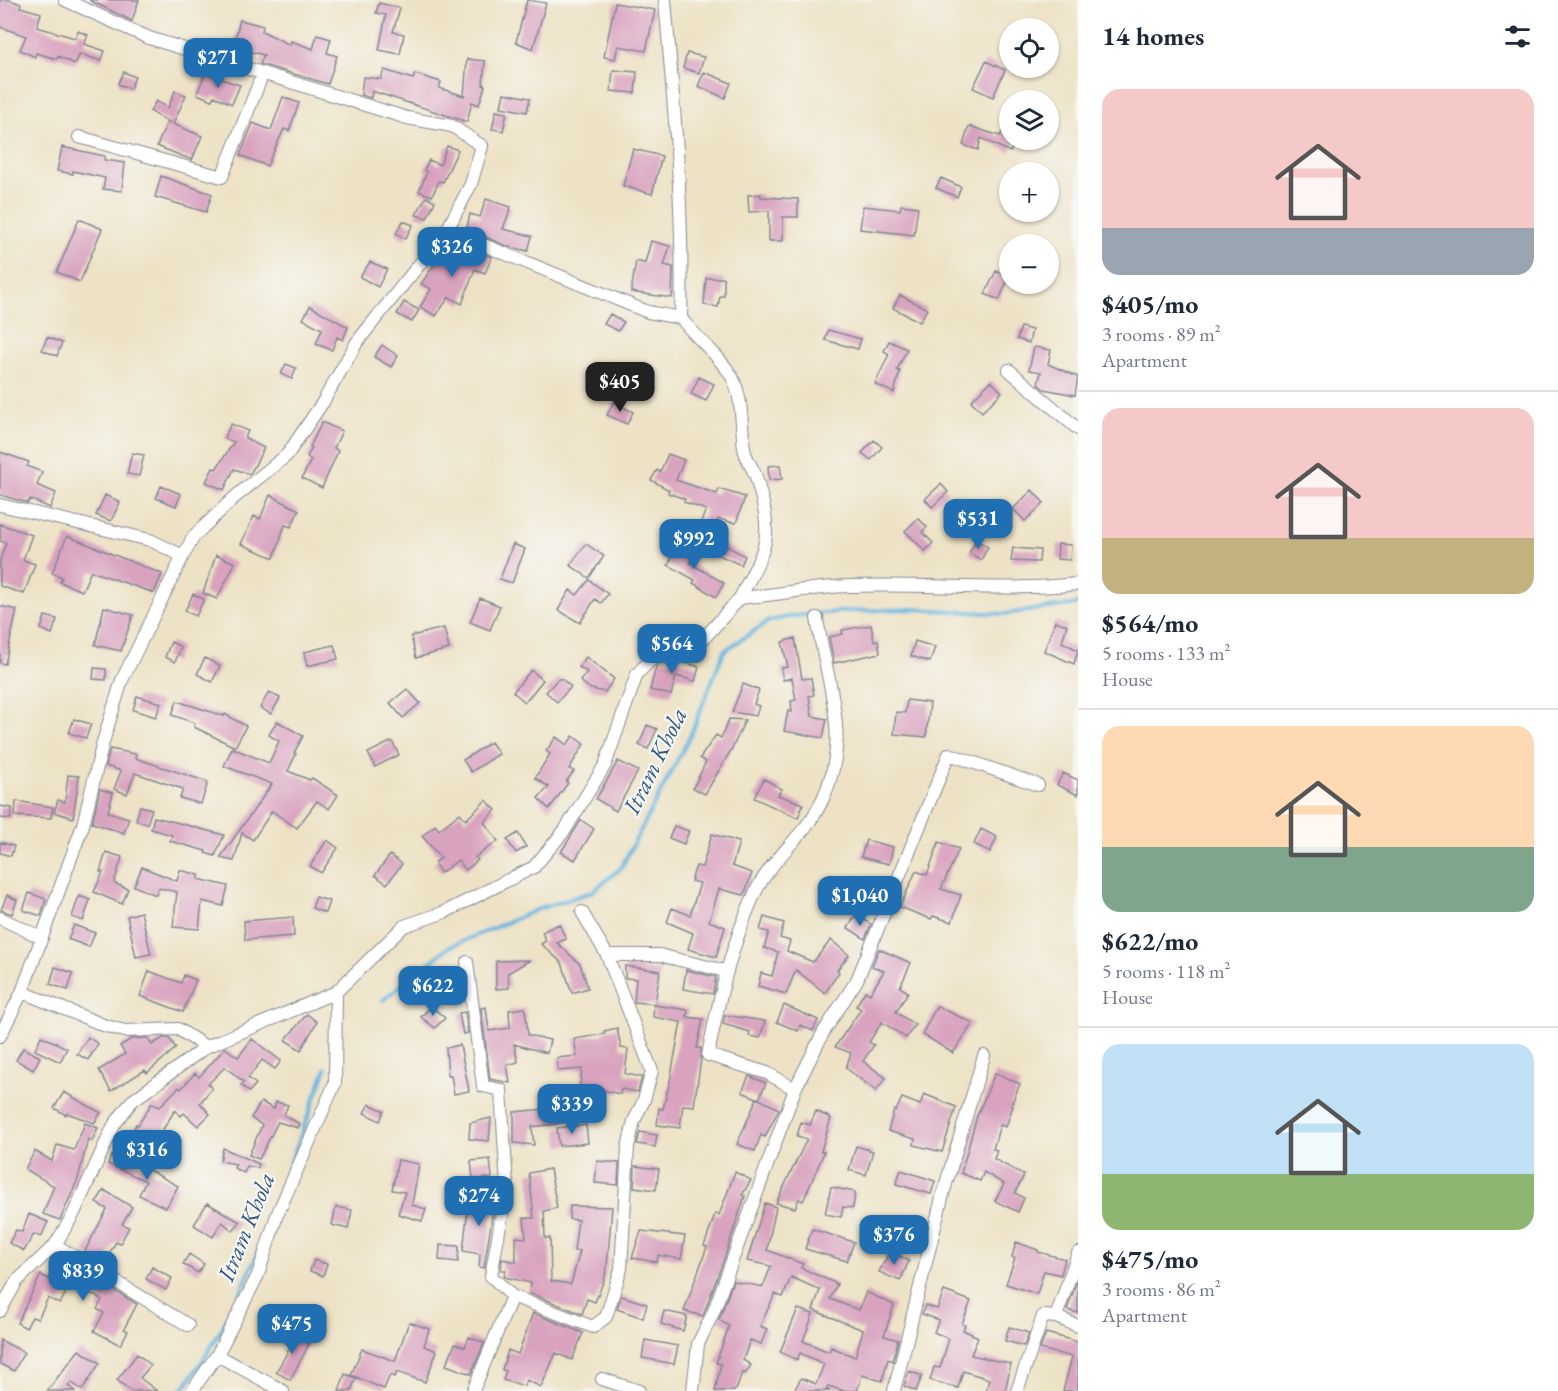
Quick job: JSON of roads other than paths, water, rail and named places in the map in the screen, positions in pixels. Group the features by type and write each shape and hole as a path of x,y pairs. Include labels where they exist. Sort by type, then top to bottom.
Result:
{"street":[{"path":"0,1036 22,992 83,825 103,742 123,680 183,556 194,536 235,497 287,455 323,402 357,342 447,230 471,184 482,146 452,126 407,118 148,38 65,0"},
{"path":"665,0 683,258 681,318"},
{"path":"79,137 222,177 263,73"},
{"path":"0,1311 17,1281 56,1245 73,1215 114,1125 132,1101 206,1047 336,992 404,926 445,912 534,867 565,830 605,765 637,674 667,643 698,645 740,598 765,549 767,521 754,473 744,450 736,387 723,364 681,318 648,312 447,230"},
{"path":"1009,370 1078,429"},
{"path":"0,505 150,540 183,556"},
{"path":"740,598 772,595 802,588 849,586 1048,587 1078,584"},
{"path":"795,1089 767,1073 708,1054 725,971 756,891 780,856 809,823 821,804 828,782 836,748 817,618"},
{"path":"693,1391 698,1344 713,1313 795,1089 823,1033 857,980 950,754 1038,785"},
{"path":"467,962 474,1031 483,1086 501,1090 507,1186 491,1276 512,1296 593,1327 606,1317 621,1269 628,1148 634,1121 644,1100 652,1071 607,955 582,912"},
{"path":"0,918 42,938"},
{"path":"607,955 659,955 725,971"},
{"path":"22,992 106,1026 126,1031 178,1029 206,1047"},
{"path":"192,1391 217,1355 258,1275 277,1215 335,1083 336,992"},
{"path":"894,1391 943,1194 984,1056"},
{"path":"56,1245 188,1325"},
{"path":"1056,1317 1078,1254"},
{"path":"473,1391 512,1296"},
{"path":"1017,1391 1043,1316 1056,1317 1078,1326"},
{"path":"217,1355 283,1391"},
{"path":"602,1379 639,1391"}],"waterway":[{"name":"Itram Khola","path":"383,1000 449,947 541,908 592,892 621,868 691,734 724,651 769,621 793,616 850,611 914,609 1004,614 1078,604"},
{"name":"Itram Khola","path":"273,1210 326,1068"},
{"name":"Itram Khola","path":"181,1391 208,1353 231,1312 268,1225"}]}
